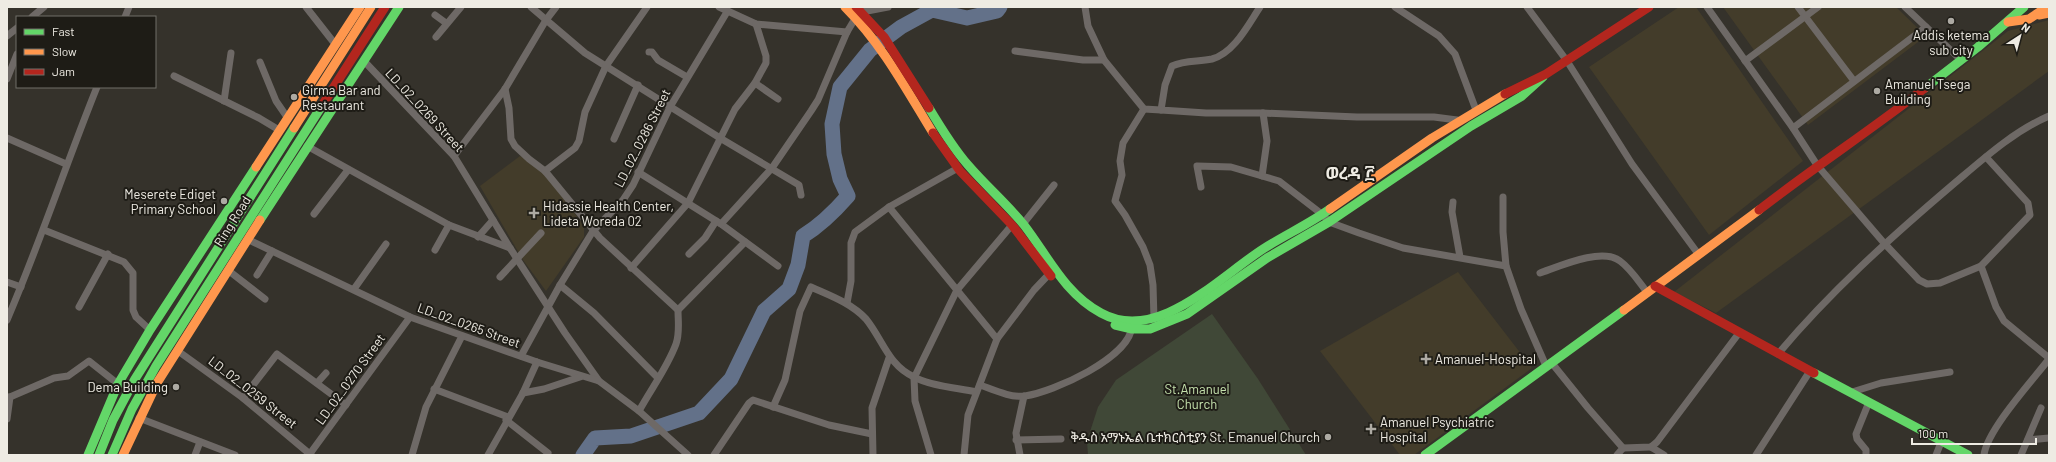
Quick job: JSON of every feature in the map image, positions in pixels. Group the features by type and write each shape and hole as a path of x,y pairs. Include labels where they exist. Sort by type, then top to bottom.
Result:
{"main road":[{"path":"88,455 118,384 150,330 287,117 360,7"},
{"name":"Ring Road","path":"99,455 113,420 135,379 371,7"},
{"name":"Ring Road","path":"112,455 126,420 143,385 270,184 385,7"},
{"path":"123,455 139,418 157,383 307,146 399,7"},
{"path":"845,7 858,12 873,31 894,51 948,139 964,161 1023,224 1052,272"},
{"path":"873,31 886,57 945,151 958,168 1012,225 1052,272 1109,318 1132,326 1150,329 1187,314 1326,218 1532,89 1649,7"},
{"path":"1132,326 1154,319 1181,306 1263,249 1326,218 1457,120 1528,81 1568,63 1658,7"},
{"path":"1425,455 1699,255 1817,165 1894,112 1961,60 2024,7"},
{"path":"2039,15 2047,7"},
{"path":"2008,22 2021,22 2049,13"},
{"path":"1532,89 1546,74"},
{"path":"1655,286 1778,354 1968,455"}],"street":[{"path":"33,16 44,7"},
{"path":"306,7 335,44"},
{"path":"436,37 462,7"},
{"path":"531,7 585,53 720,138 799,185 801,195"},
{"path":"454,156 505,89 546,20 556,7"},
{"path":"545,171 576,148 580,141 585,112 606,66 647,7"},
{"path":"719,7 727,12 756,24 847,32"},
{"path":"689,254 772,168 818,100 847,32 858,12 888,7"},
{"path":"1085,7 1088,26 1104,60 1144,110"},
{"path":"1161,110 1165,85 1172,66 1190,61 1211,59 1225,53 1240,37 1260,7"},
{"path":"1395,7 1439,36 1456,54 1476,110"},
{"path":"1527,7 1568,63 1632,164 1699,255"},
{"path":"1707,7 1793,128 1817,165 1884,243 1919,280 1927,284 1940,283 1981,266 2030,215 2028,203 1986,157"},
{"path":"1798,7 1854,80"},
{"path":"1745,61 1818,7"},
{"path":"1905,7 1961,60"},
{"name":"LD_02_0286 Street","path":"521,356 560,285 593,231 625,197 670,107 727,12"},
{"path":"435,15 446,24"},
{"path":"631,268 688,203 735,109 755,83 766,63 766,56 756,24"},
{"path":"1793,128 1854,80 1926,27"},
{"path":"7,36 16,29"},
{"path":"1015,51 1083,60 1104,60"},
{"path":"649,52 652,52 658,60 687,77"},
{"path":"224,101 231,53"},
{"path":"7,79 16,56"},
{"name":"LD_02_0269 Street","path":"364,61 454,156 510,248 599,381 647,418 688,455"},
{"path":"260,62 276,101 287,117"},
{"path":"174,76 279,130"},
{"path":"755,83 778,99"},
{"path":"614,139 638,85"},
{"path":"7,320 44,230 66,164 97,88"},
{"path":"505,89 509,108 511,138 515,146 545,171 593,231 631,268 678,310"},
{"path":"1144,110 1206,114 1263,113 1357,117 1434,117 1457,120"},
{"path":"1144,110 1123,143 1120,161 1122,175 1115,201 1125,215 1143,247 1150,265 1153,285 1154,319"},
{"path":"1262,176 1267,141 1263,113"},
{"path":"1778,354 1809,318 1884,243 1986,157 2027,127 2049,116"},
{"path":"7,138 66,164"},
{"path":"307,146 348,170 450,224 478,237 510,248"},
{"path":"1201,187 1197,166 1231,167 1279,181 1326,218 1403,248 1506,266"},
{"path":"847,303 851,281 851,243 855,232 889,207 958,168"},
{"path":"314,214 348,170"},
{"path":"638,172 718,223 778,266"},
{"path":"1023,224 1054,185"},
{"path":"1503,197 1503,232 1506,266 1521,309 1549,364 1623,448"},
{"path":"1453,202 1452,212 1460,257"},
{"path":"889,207 997,339"},
{"path":"478,237 493,220"},
{"path":"435,250 450,224"},
{"path":"931,455 915,401 914,378 956,290 1012,225"},
{"path":"44,230 108,254 124,262 133,273 133,310 136,317 150,330"},
{"path":"500,277 542,233"},
{"name":"LD_02_0265 Street","path":"248,240 272,250 410,317 580,377 599,381"},
{"path":"639,412 676,343 678,310 745,242"},
{"path":"354,289 386,244"},
{"path":"257,275 272,250"},
{"path":"79,307 108,254"},
{"path":"1540,273 1597,256 1611,257 1627,268 1647,292"},
{"path":"1981,266 1996,307 2004,321 2049,358 1995,428 1984,455"},
{"path":"228,271 265,299"},
{"path":"964,455 968,415 997,339 1034,290 1052,272"},
{"path":"7,282 21,287"},
{"path":"560,285 594,313 658,378"},
{"path":"773,407 785,380 800,311 811,287 847,303 864,318 873,329 889,358 914,378 1024,396 1050,390 1104,362 1121,348 1132,326"},
{"name":"LD_02_0270 Street","path":"310,455 410,317"},
{"path":"1652,447 1740,333"},
{"path":"412,455 426,407 462,336"},
{"name":"LD_02_0259 Street","path":"178,351 243,398 310,455"},
{"path":"243,398 277,354 346,405"},
{"path":"873,455 872,408 889,358"},
{"path":"7,419 8,397 54,378 68,376 89,361 94,363 118,384"},
{"path":"488,455 507,418 523,393 537,362"},
{"path":"1756,455 1810,371"},
{"path":"1852,392 1881,382 1950,372"},
{"path":"317,383 326,373"},
{"path":"523,393 544,389 580,377"},
{"path":"434,389 507,418 548,453"},
{"path":"1020,455 1016,440 1024,396"},
{"path":"714,455 749,403 754,400 759,400 773,407 836,427 872,434"},
{"path":"1866,455 1866,450 1857,439 1856,434 1869,402"},
{"path":"2021,455 2041,408"},
{"path":"139,418 235,455"},
{"path":"2028,440 2049,438"},
{"path":"1016,440 1062,439"},
{"path":"1936,455 1942,440"},
{"path":"195,455 200,442"},
{"path":"1617,455 1623,448 1652,447 1664,455"}],"shaded area":[{"path":"1679,7 1696,7 1803,161 1709,235 1589,67"},
{"path":"1723,7 1896,7 1926,36 1808,125"},
{"path":"2049,20 2049,71 1716,313 1674,292 2008,31"},
{"name":"Hidassie Health Center, Lideta Woreda 02","path":"520,156 529,159 540,167 584,226 584,237 546,291 523,260 480,186"},
{"name":"Amanuel-Hospital","path":"1458,272 1532,368 1414,455 1400,455 1320,351"}],"green space":[{"name":"St.Amanuel Church","path":"1212,314 1258,379 1306,455 1088,455 1087,441 1098,407 1116,380"}],"waterway":[{"path":"583,455 595,438 631,436 699,413 731,379 764,311 789,289 798,265 803,236 827,218 848,196 840,179 834,154 832,124 840,87 870,50 901,27 932,10 967,18 997,11 1000,7"}],"traffic: fast":[{"path":"260,220 399,7"},
{"path":"1925,88 1978,47 2024,7"},
{"path":"1115,325 1132,329 1150,329 1187,314 1267,258 1329,222 1471,126 1522,96 1543,77"},
{"path":"112,455 132,409 156,366 323,104"},
{"path":"929,108 947,138 975,173 1024,225 1067,285 1088,305 1101,313 1122,320 1144,320 1165,314 1186,304 1263,249 1314,220 1330,209"},
{"path":"99,455 113,420 135,379 294,128"},
{"path":"88,455 118,384 150,330 256,167"},
{"path":"1425,455 1624,310"},
{"path":"1814,373 1968,455"}],"traffic: slow":[{"path":"256,167 360,7"},
{"path":"294,128 371,7"},
{"path":"845,7 871,36 933,133"},
{"path":"2008,22 2029,19 2047,7"},
{"path":"2039,15 2049,13"},
{"path":"1330,209 1432,138 1505,94"},
{"path":"1624,310 1759,210"},
{"path":"123,455 157,383 260,220"}],"traffic: jam":[{"path":"323,104 385,7"},
{"path":"856,7 884,37 929,108"},
{"path":"1505,94 1546,74 1649,7"},
{"path":"1759,210 1925,88"},
{"path":"933,133 960,171 1012,225 1051,276"},
{"path":"1655,286 1814,373"}],"place":[{"name":"Addis ketema sub city","path":"1951,21"},
{"name":"Amanuel Tsega Building","path":"1877,91"},
{"name":"Girma Bar and Restaurant","path":"294,97"},
{"name":"Meserete Ediget Primary School","path":"224,201"},
{"name":"Hidassie Health Center, Lideta Woreda 02","path":"534,213"},
{"name":"Amanuel-Hospital","path":"1426,359"},
{"name":"Dema Building","path":"176,387"},
{"name":"Amanuel Psychiatric Hospital","path":"1371,429"},
{"name":"ቅዱስ አማኑኤል ቤተክርስቲያን St. Emanuel Church","path":"1328,437"}],"district":[{"name":"ወረዳ ፫","path":"1350,173"}]}
